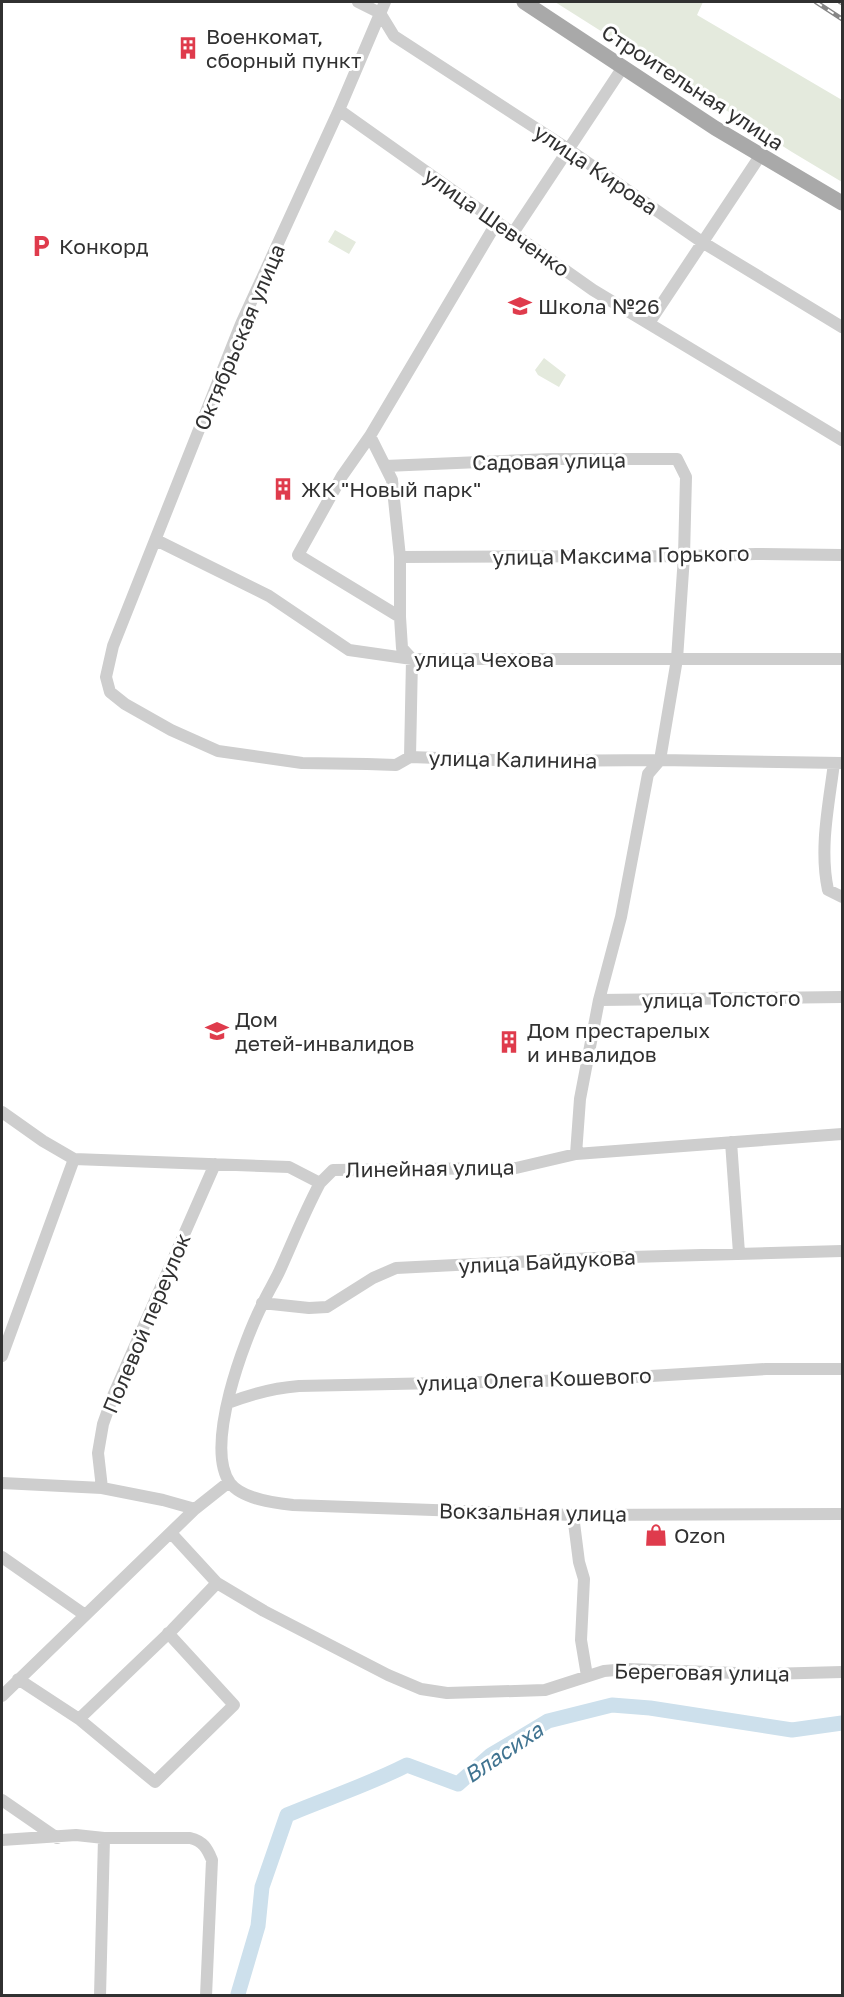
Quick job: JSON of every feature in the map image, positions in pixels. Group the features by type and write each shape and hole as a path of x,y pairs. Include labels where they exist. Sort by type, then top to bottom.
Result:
{"main road":[{"name":"Строительная улица","path":"524,2 670,100 760,156 843,203"}],"street":[{"name":"улица Кирова","path":"358,2 382,7 394,36 568,149 702,242 843,327"},
{"name":"Октябрьская улица","path":"106,677 113,646 241,324 339,111 382,7"},
{"path":"513,233 623,67"},
{"name":"улица Шевченко","path":"339,111 593,290 843,440"},
{"path":"649,323 760,156"},
{"path":"400,617 298,555 342,476 370,436 497,222"},
{"path":"370,436 392,480 400,557 402,648 412,659 410,757"},
{"name":"Садовая улица","path":"385,466 550,459 676,459 686,477 684,556"},
{"name":"улица Чехова","path":"156,540 269,596 349,650 412,659 843,659"},
{"name":"улица Максима Горького","path":"400,557 843,555"},
{"path":"576,1154 580,1099 599,1000 621,917 648,774 660,760 677,659 684,556"},
{"name":"улица Калинина","path":"106,677 110,692 125,704 171,730 218,751 302,763 396,765 410,757 526,761 660,760 838,763"},
{"path":"838,763 825,829 825,874 828,890 843,897"},
{"name":"улица Толстого","path":"599,1000 843,997"},
{"name":"Линейная улица","path":"2,1112 43,1141 74,1159 289,1167 321,1183 333,1170 516,1168 576,1154 843,1134"},
{"path":"731,1142 739,1253"},
{"path":"2,1356 74,1159"},
{"name":"Полевой переулок","path":"102,1488 98,1453 103,1424 113,1396 215,1164"},
{"path":"2,1696 11,1680 85,1615 195,1509 229,1482 223,1468 221,1438 242,1354 262,1304 321,1183"},
{"name":"улица Байдукова","path":"262,1304 309,1308 327,1307 373,1278 396,1268 739,1253 843,1251"},
{"name":"улица Олега Кошевого","path":"228,1403 278,1388 299,1386 585,1380 765,1370 843,1369"},
{"name":"Вокзальная улица","path":"229,1482 237,1490 265,1502 293,1505 573,1515 843,1514"},
{"path":"2,1483 102,1488 195,1509"},
{"path":"573,1515 579,1562 584,1579 581,1640 587,1676"},
{"name":"Береговая улица","path":"171,1533 217,1583 388,1675 422,1689 447,1693 545,1690 604,1671 627,1669 767,1674 843,1672"},
{"path":"2,1557 85,1615"},
{"path":"80,1719 217,1583"},
{"path":"11,1680 80,1719 155,1782 234,1705 168,1633"},
{"path":"2,1800 57,1838"},
{"path":"2,1840 76,1835 104,1838 190,1838 199,1840 204,1844 212,1860 206,1995"},
{"path":"100,1995 104,1838"}],"shaded area":[{"path":"555,2 703,2 697,15 842,100 842,182 792,152"},
{"path":"335,230 356,242 349,254 328,242"},
{"path":"544,358 566,375 559,387 538,375 535,370"}],"waterway":[{"name":"Власиха","path":"239,1996 258,1926 262,1887 287,1815 407,1765 458,1784 491,1755 548,1721 612,1705 650,1708 792,1730 842,1723"}],"railway":[{"path":"816,2 842,19"}],"place":[{"name":"Военкомат, сборный пункт","path":"188,48"},
{"name":"Конкорд","path":"41,246"},
{"name":"Школа №26","path":"520,306"},
{"name":"ЖК \"Новый парк\"","path":"283,489"},
{"name":"Дом детей-инвалидов","path":"217,1031"},
{"name":"Дом престарелых и инвалидов","path":"509,1042"},
{"name":"Ozon","path":"656,1535"}]}
